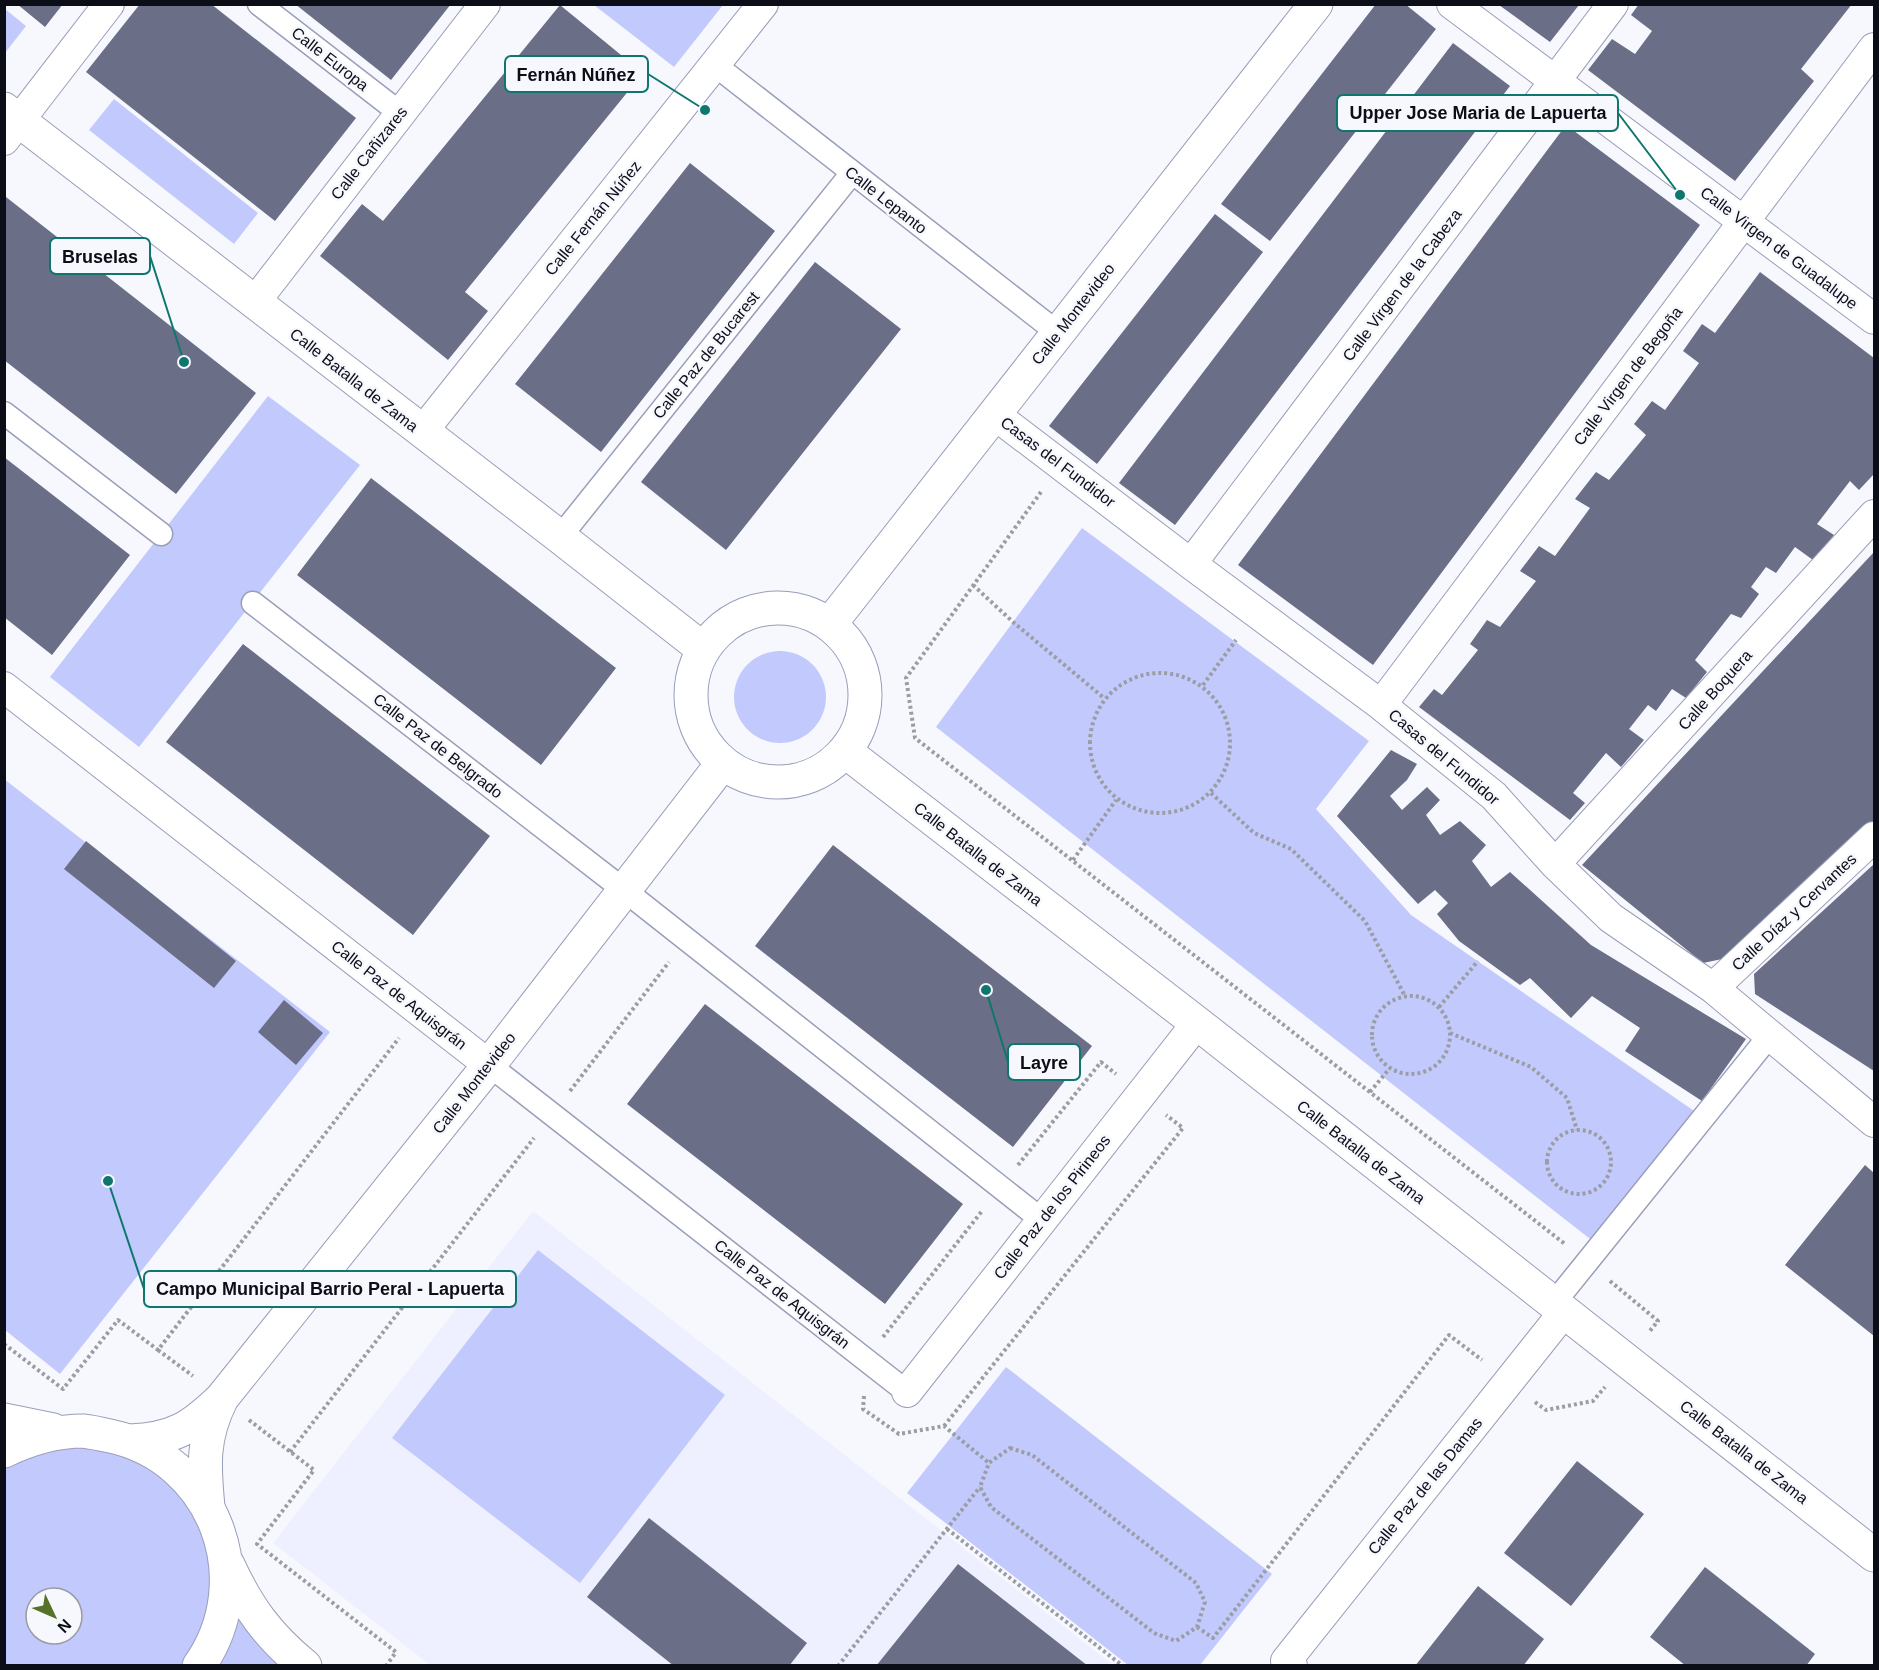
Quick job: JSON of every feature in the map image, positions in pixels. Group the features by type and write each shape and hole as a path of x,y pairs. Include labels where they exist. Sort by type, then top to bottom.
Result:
{"street":[{"path":"9,123 109,4"},
{"name":"Calle Europa","path":"259,4 400,113"},
{"name":"Calle Cañizares","path":"254,303 485,4"},
{"name":"Calle Fernán Núñez","path":"422,432 764,4"},
{"name":"Calle Montevideo","path":"830,624 1316,4"},
{"name":"Calle Virgen de Guadalupe","path":"1452,4 1875,319"},
{"name":"Calle Virgen de la Cabeza","path":"1191,564 1613,4"},
{"name":"Calle Virgen de Begoña","path":"1381,705 1875,48"},
{"name":"Calle Lepanto","path":"715,65 1058,333"},
{"name":"Calle Batalla de Zama","path":"9,123 254,303 560,537 703,650"},
{"name":"Calle Paz de Bucarest","path":"560,537 852,173"},
{"path":"4,413 161,534"},
{"name":"Casas del Fundidor","path":"994,414 1381,705 1494,796 1555,864 1611,918 1713,988 1861,1105 1875,1122"},
{"name":"Calle Boquera","path":"1555,864 1875,515"},
{"name":"Calle Paz de Belgrado","path":"253,603 624,890 1041,1220"},
{"path":"771,607 812,614 830,624 850,644 863,670 866,699 860,727 846,752 819,774 786,783 752,780 722,764 702,740 691,710 692,679 703,650 716,634 732,621 750,612 771,607"},
{"name":"Calle Paz de Aquisgrán","path":"4,687 907,1392"},
{"name":"Calle Batalla de Zama","path":"846,752 1197,1023 1875,1555"},
{"name":"Calle Montevideo","path":"130,1440 165,1437 179,1432 196,1422 222,1398 489,1065 722,764"},
{"name":"Calle Díaz y Cervantes","path":"1713,988 1875,837"},
{"name":"Calle Paz de los Pirineos","path":"907,1392 1197,1023"},
{"path":"1559,1307 1587,1262 1770,1035"},
{"name":"Calle Paz de las Damas","path":"1289,1663 1559,1307"},
{"name":"Calle Montevideo","path":"208,1507 205,1453 212,1418 222,1398"},
{"path":"4,1420 67,1432"},
{"path":"4,1451 24,1441 67,1432 86,1431 130,1440 170,1463 191,1483 208,1507 219,1533 226,1561 227,1586 223,1612 215,1638 199,1665"},
{"path":"226,1561 249,1607 261,1624 278,1643 305,1665"}],"path":[{"path":"1061,465 906,678 915,738 1587,1262"},
{"path":"973,585 1013,622 1104,698"},
{"path":"1203,685 1235,641"},
{"path":"1162,672 1203,685 1218,700 1231,733 1227,766 1211,793 1181,811 1151,814 1116,800 1094,771 1089,734 1104,698 1132,677 1162,672"},
{"path":"1211,793 1254,833 1291,849 1365,921 1405,996"},
{"path":"1073,861 1116,800"},
{"path":"386,1665 396,1652 257,1544 314,1470 290,1452 686,940"},
{"path":"1439,1007 1478,961"},
{"path":"1405,996 1417,996 1439,1007 1445,1015 1450,1033 1447,1051 1436,1066 1413,1075 1400,1074 1389,1069 1376,1053 1371,1033 1374,1020 1382,1009 1392,1000 1405,996"},
{"path":"4,1344 63,1389 118,1320 158,1350 418,1010"},
{"path":"1450,1033 1531,1067 1567,1098 1577,1130"},
{"path":"1370,1092 1389,1069"},
{"path":"1577,1130 1587,1130 1604,1142 1610,1151 1612,1161 1606,1180 1599,1188 1579,1195 1559,1188 1551,1179 1547,1169 1550,1147 1566,1133 1577,1130"},
{"path":"838,1665 980,1487 989,1463 1010,1448 1032,1455 1196,1583 1205,1602 1197,1627 1176,1641 1154,1634 991,1507 980,1487"},
{"path":"946,1529 1123,1665"}],"shaded area":[{"path":"594,5 723,5 674,67"},
{"path":"5,9 26,26 5,53"},
{"path":"114,99 258,213 234,244 89,130"},
{"path":"268,396 360,465 139,747 50,677"},
{"path":"1082,528 1369,741 1316,809 1411,915 1697,1113 1594,1242 936,727"},
{"path":"780,651 798,654 813,664 823,679 826,697 823,715 813,730 798,740 780,743 762,740 747,730 737,715 734,697 737,679 747,664 762,654"},
{"path":"4,779 330,1032 60,1374 5,1330"},
{"path":"533,1211 1113,1665 430,1665 273,1543"},
{"path":"538,1250 725,1395 580,1583 392,1438"},
{"path":"1006,1367 1272,1574 1200,1665 1128,1665 907,1493"},
{"path":"5,1420 170,1463 305,1666 5,1666"}],"building":[{"path":"17,4 63,4 45,27"},
{"path":"140,4 211,4 356,118 275,221 86,72"},
{"path":"295,4 451,4 391,80"},
{"path":"1376,4 1405,4 1436,29 1270,241 1221,204"},
{"path":"1639,4 1852,4 1801,69 1814,81 1735,181 1588,70 1612,39 1635,54 1652,31 1631,15"},
{"path":"560,5 643,73 465,292 488,311 448,360 320,256 362,204 383,221"},
{"path":"1499,5 1579,5 1550,42"},
{"path":"1453,43 1510,86 1175,525 1119,483"},
{"path":"1566,125 1700,225 1373,665 1238,565"},
{"path":"690,163 775,231 601,452 515,384"},
{"path":"6,197 256,393 176,494 4,360"},
{"path":"1215,214 1263,252 1097,464 1049,426"},
{"path":"815,262 901,329 726,550 641,482"},
{"path":"1760,272 1874,358 1874,474 1859,490 1850,481 1817,524 1834,535 1813,560 1795,547 1776,573 1766,567 1751,587 1759,594 1741,618 1731,614 1695,660 1707,672 1686,698 1672,689 1656,711 1648,705 1629,729 1644,740 1621,767 1606,753 1573,793 1585,803 1570,820 1419,707 1434,689 1442,695 1478,650 1470,644 1487,620 1500,627 1536,581 1520,571 1539,546 1555,556 1590,508 1575,499 1596,472 1609,480 1646,435 1634,424 1652,401 1665,410 1699,363 1683,351 1702,324 1715,333"},
{"path":"4,457 130,555 52,655 4,617"},
{"path":"371,478 616,668 541,765 297,575"},
{"path":"1874,552 1874,821 1727,958 1703,963 1582,865"},
{"path":"243,644 490,836 413,935 166,742"},
{"path":"1391,750 1417,764 1407,780 1390,796 1402,810 1427,787 1440,800 1426,815 1440,835 1460,821 1486,845 1472,861 1491,887 1510,872 1591,945 1746,1039 1702,1101 1625,1051 1640,1028 1592,996 1571,1018 1530,978 1520,985 1459,941 1437,914 1448,903 1435,890 1418,904 1337,816"},
{"path":"86,841 236,961 214,988 64,869"},
{"path":"833,845 1092,1046 1013,1147 755,946"},
{"path":"1874,864 1874,1071 1755,994 1754,974"},
{"path":"284,1000 323,1033 296,1065 258,1032"},
{"path":"705,1004 963,1204 885,1304 627,1104"},
{"path":"1865,1165 1874,1173 1874,1336 1785,1265"},
{"path":"1577,1461 1644,1514 1571,1606 1504,1553"},
{"path":"649,1518 807,1643 789,1666 674,1666 587,1597"},
{"path":"958,1564 1088,1666 876,1666"},
{"path":"1705,1567 1815,1654 1806,1666 1686,1666 1650,1637"},
{"path":"1478,1586 1544,1639 1523,1666 1415,1666"}],"place":[{"name":"Fernán Núñez","path":"705,110"},
{"name":"Upper Jose Maria de Lapuerta","path":"1680,195"},
{"name":"Bruselas","path":"184,362"},
{"name":"Layre","path":"986,990"},
{"name":"Campo Municipal Barrio Peral - Lapuerta","path":"108,1181"}]}
